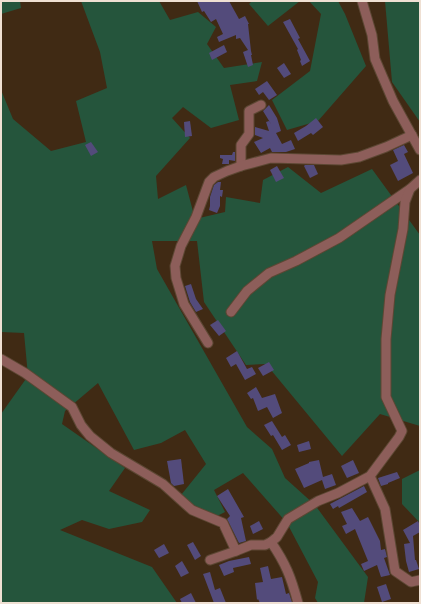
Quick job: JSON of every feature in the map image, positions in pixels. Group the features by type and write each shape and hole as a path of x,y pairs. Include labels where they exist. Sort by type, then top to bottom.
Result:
{"street":[{"path":"362,1 372,35 375,58 393,101 420,150"},
{"path":"241,166 241,145 248,134 249,111 261,105"},
{"path":"208,343 184,304 176,278 176,260 181,246 196,217 209,182 214,177 227,171 271,158 341,160 359,157 412,135"},
{"path":"231,312 247,291 269,273 296,261 339,238 410,189 420,180"},
{"path":"210,560 251,545 265,545 271,542 277,536 288,519 318,501 338,493 370,476 399,438 402,431 386,397 386,339 390,295 403,229 405,202 410,189"},
{"path":"1,359 25,373 72,407 81,425 90,436 111,453 163,484 192,510 222,523 236,551"},
{"path":"370,476 385,509 395,571 412,582 420,580"},
{"path":"271,542 284,561 292,578 298,603"}],"green space":[{"path":"1,1 20,1 21,8 1,14"},
{"path":"81,1 159,1 170,20 198,12 216,27 207,44 224,68 262,62 257,81 230,85 239,120 211,128 183,107 172,118 190,138 156,176 158,199 186,185 195,219 225,212 226,197 260,203 263,180 288,167 321,193 372,169 420,235 420,426 380,414 342,456 266,364 246,365 204,302 197,241 152,241 157,269 247,427 272,449 285,478 315,505 368,577 364,603 318,603 315,598 318,582 287,523 243,473 214,490 225,512 213,518 193,511 181,495 206,464 185,430 161,443 134,450 98,383 65,411 62,424 125,468 109,491 150,510 142,522 109,529 82,520 60,530 152,567 177,603 1,603 1,414 28,376 24,333 1,332 1,90 13,119 51,151 86,142 76,101 107,88 100,52"},
{"path":"252,1 300,1 268,26 249,4"},
{"path":"309,1 338,1 345,14 366,66 318,121 287,130 272,100 310,71 321,14"},
{"path":"385,1 420,1 420,122 392,82"},
{"path":"420,470 420,523 402,504 402,479"}],"building":[{"path":"197,1 229,1 239,19 245,16 249,24 253,65 248,67 243,52 248,50 240,38 236,39 236,35 219,42 217,37 223,34 216,19 211,22 204,11 202,12"},
{"path":"290,19 300,38 298,39 310,61 302,66 297,50 298,49 283,22"},
{"path":"224,45 227,52 212,60 209,53"},
{"path":"284,63 291,74 284,78 277,68"},
{"path":"267,81 277,95 269,100 263,92 259,95 255,89"},
{"path":"269,105 277,118 281,131 276,133 282,144 291,140 295,149 286,152 272,152 270,148 261,153 254,142 263,138 255,135 255,127 269,131 266,122 269,121 271,124 263,111"},
{"path":"316,118 323,127 313,135 311,133 298,141 294,133"},
{"path":"190,121 192,136 185,137 184,122"},
{"path":"91,142 98,152 91,156 85,145"},
{"path":"404,145 408,152 404,154 413,173 398,181 390,165 398,161 393,150"},
{"path":"233,152 235,152 235,161 229,160 229,164 222,164 223,159 220,158 220,155 232,155"},
{"path":"314,165 318,174 310,178 304,166"},
{"path":"277,166 284,178 276,182 270,170"},
{"path":"221,182 220,190 223,190 222,197 220,196 220,206 217,213 209,210 210,197 214,185"},
{"path":"191,284 196,299 203,309 196,312 190,302 185,286"},
{"path":"218,320 226,331 219,336 210,325"},
{"path":"237,351 247,369 252,367 256,374 245,380 236,364 231,367 226,358"},
{"path":"269,362 274,370 263,376 258,368"},
{"path":"256,387 262,398 275,394 282,413 273,418 267,407 258,411 253,398 251,399 247,393"},
{"path":"272,421 282,437 285,435 291,445 282,450 273,435 271,436 264,425"},
{"path":"309,441 311,449 299,452 297,445"},
{"path":"181,459 184,484 174,486 171,483 167,461"},
{"path":"319,460 323,477 332,474 336,485 325,489 322,480 304,488 295,469 309,462"},
{"path":"353,460 359,473 347,478 341,466"},
{"path":"397,472 400,478 381,486 378,478"},
{"path":"364,486 367,492 339,508 338,506 333,509 330,504"},
{"path":"228,489 244,517 241,518 246,541 239,543 227,519 230,516 217,496"},
{"path":"352,508 360,521 368,517 380,541 381,550 385,549 387,557 384,558 390,575 381,577 377,565 364,571 361,564 368,561 355,529 346,534 342,526 347,524 341,512"},
{"path":"259,521 263,529 253,534 250,526"},
{"path":"418,521 420,525 420,532 413,536 415,560 419,569 409,572 404,544 410,543 403,530"},
{"path":"193,542 201,556 195,560 187,545"},
{"path":"164,544 169,553 159,558 154,550"},
{"path":"249,557 251,564 233,568 234,572 224,576 219,565 229,561"},
{"path":"182,561 189,573 181,577 175,566"},
{"path":"268,566 271,579 282,577 286,594 289,593 292,602 260,603 258,599 257,600 255,583 263,582 260,568"},
{"path":"210,572 215,590 220,588 226,603 214,603 203,574"},
{"path":"386,584 391,599 382,602 377,587"},
{"path":"191,593 196,603 182,603 180,599"}]}
